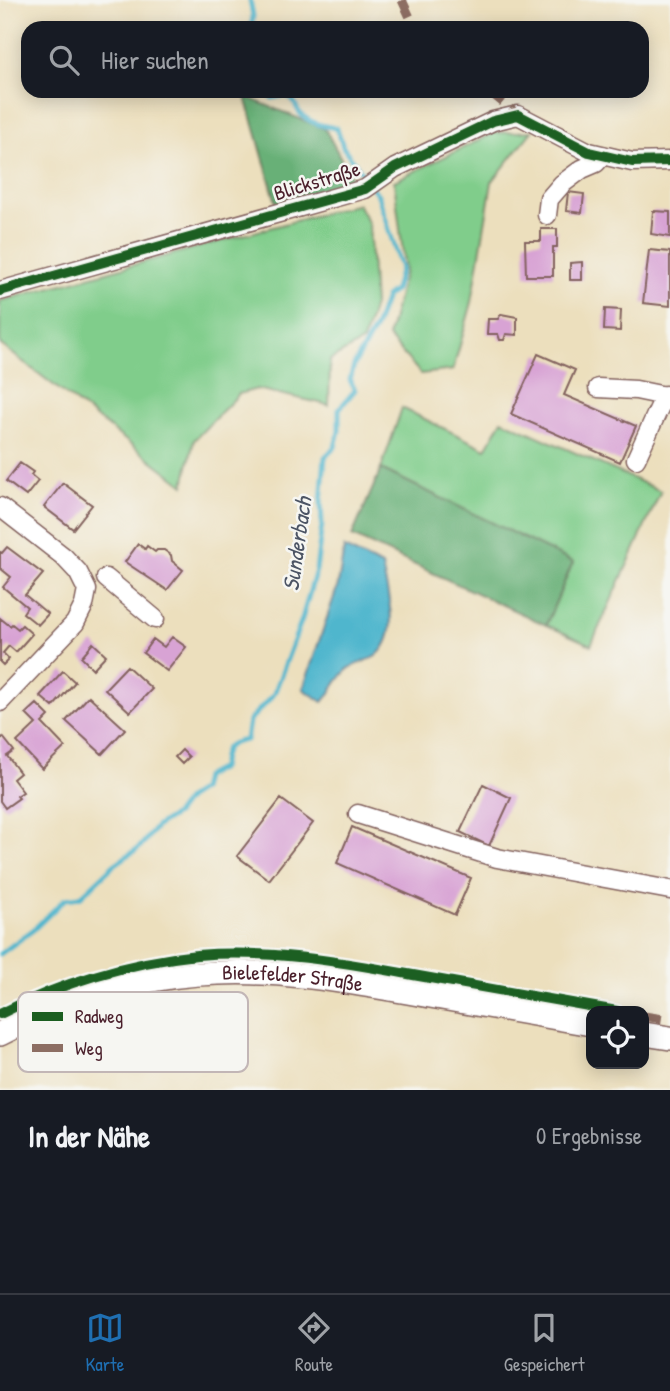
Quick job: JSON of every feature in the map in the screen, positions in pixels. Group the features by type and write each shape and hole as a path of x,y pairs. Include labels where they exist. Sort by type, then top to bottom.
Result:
{"main road":[{"name":"Bielefelder Straße","path":"102,992 146,982 217,973 304,976 586,1023"},
{"name":"Bielefelder Straße","path":"0,1034 18,1026"},
{"path":"649,1035 670,1038"}],"street":[{"name":"Blickstraße","path":"0,291 371,186 395,168 493,121 518,115 589,152 632,162 670,161"},
{"path":"547,215 549,199 562,184 582,169 596,163 603,155"},
{"path":"598,388 636,390 668,396 636,459"},
{"path":"0,508 63,556 78,572 87,590 84,605 75,623 0,702"},
{"path":"87,590 113,574 155,619"},
{"path":"358,814 497,858 670,890"}],"green space":[{"path":"246,98 325,129 355,184 277,206"},
{"path":"532,131 492,182 472,302 453,370 421,374 388,337 405,270 394,181 494,133"},
{"path":"358,204 369,224 374,305 363,341 330,360 329,405 257,389 239,394 194,440 184,485 0,344 0,301"},
{"path":"402,408 486,449 502,420 661,491 591,645 546,625 573,562 381,469"},
{"path":"381,469 573,562 546,625 352,536"}],"water":[{"path":"344,548 382,566 391,625 384,647 376,656 349,668 323,702 303,689 338,585"}],"building":[{"path":"568,192 584,194 582,213 566,211"},
{"path":"653,211 670,212 670,237 651,234"},
{"path":"541,229 557,229 557,247 553,247 553,276 526,276 525,241 541,241"},
{"path":"649,250 670,252 670,306 643,303"},
{"path":"582,262 582,280 570,280 570,263"},
{"path":"605,309 621,310 620,331 604,330"},
{"path":"501,314 517,317 517,335 506,334 504,340 500,340 498,334 487,334 488,319 498,319"},
{"path":"538,354 575,370 564,395 636,426 620,462 511,414"},
{"path":"20,463 33,472 31,475 38,481 26,496 6,481"},
{"path":"63,483 92,505 73,529 44,507"},
{"path":"138,544 155,552 164,550 183,570 167,590 125,562"},
{"path":"7,547 43,574 25,595 48,614 38,625 23,613 27,607 3,587 11,577 0,568 0,552"},
{"path":"0,618 18,629 22,625 32,634 16,652 9,646 3,653 9,659 3,665 0,662"},
{"path":"172,637 186,647 167,671 143,653 153,639 164,647"},
{"path":"93,643 106,655 93,669 81,657"},
{"path":"127,666 152,689 130,712 105,689"},
{"path":"63,671 75,682 53,707 40,696"},
{"path":"89,696 125,729 102,754 66,721"},
{"path":"37,704 49,716 42,723 65,747 42,769 17,742 36,724 26,714"},
{"path":"3,737 14,751 7,756 20,773 13,779 23,792 5,808 0,801 0,740"},
{"path":"182,750 189,757 182,764 175,757"},
{"path":"483,784 511,798 489,846 460,832"},
{"path":"281,799 313,823 269,880 237,856"},
{"path":"352,827 471,878 455,915 337,863"}],"waterway":[{"name":"Sunderbach","path":"250,0 252,21"},
{"name":"Sunderbach","path":"0,954 33,930 65,899 80,897 114,865 140,847 157,826 176,814 187,799 201,790 204,777 221,768 227,748 246,740 249,721 274,694 302,619 316,570 322,525 325,457 335,447 339,431 339,409 355,390 350,380 354,365 375,328 386,297 395,290 401,268 378,195 343,147 337,128 308,120 289,98"}],"marked path":[{"path":"402,0 412,21"},
{"path":"497,98 518,115"},
{"path":"649,1017 670,1020"}],"cycle path":[{"path":"0,291 365,189 395,168 493,121 518,115 589,152 632,162 670,161"},
{"path":"50,992 96,975 172,958 252,954 333,961 589,1006"},
{"path":"0,1014 18,1005"}]}
